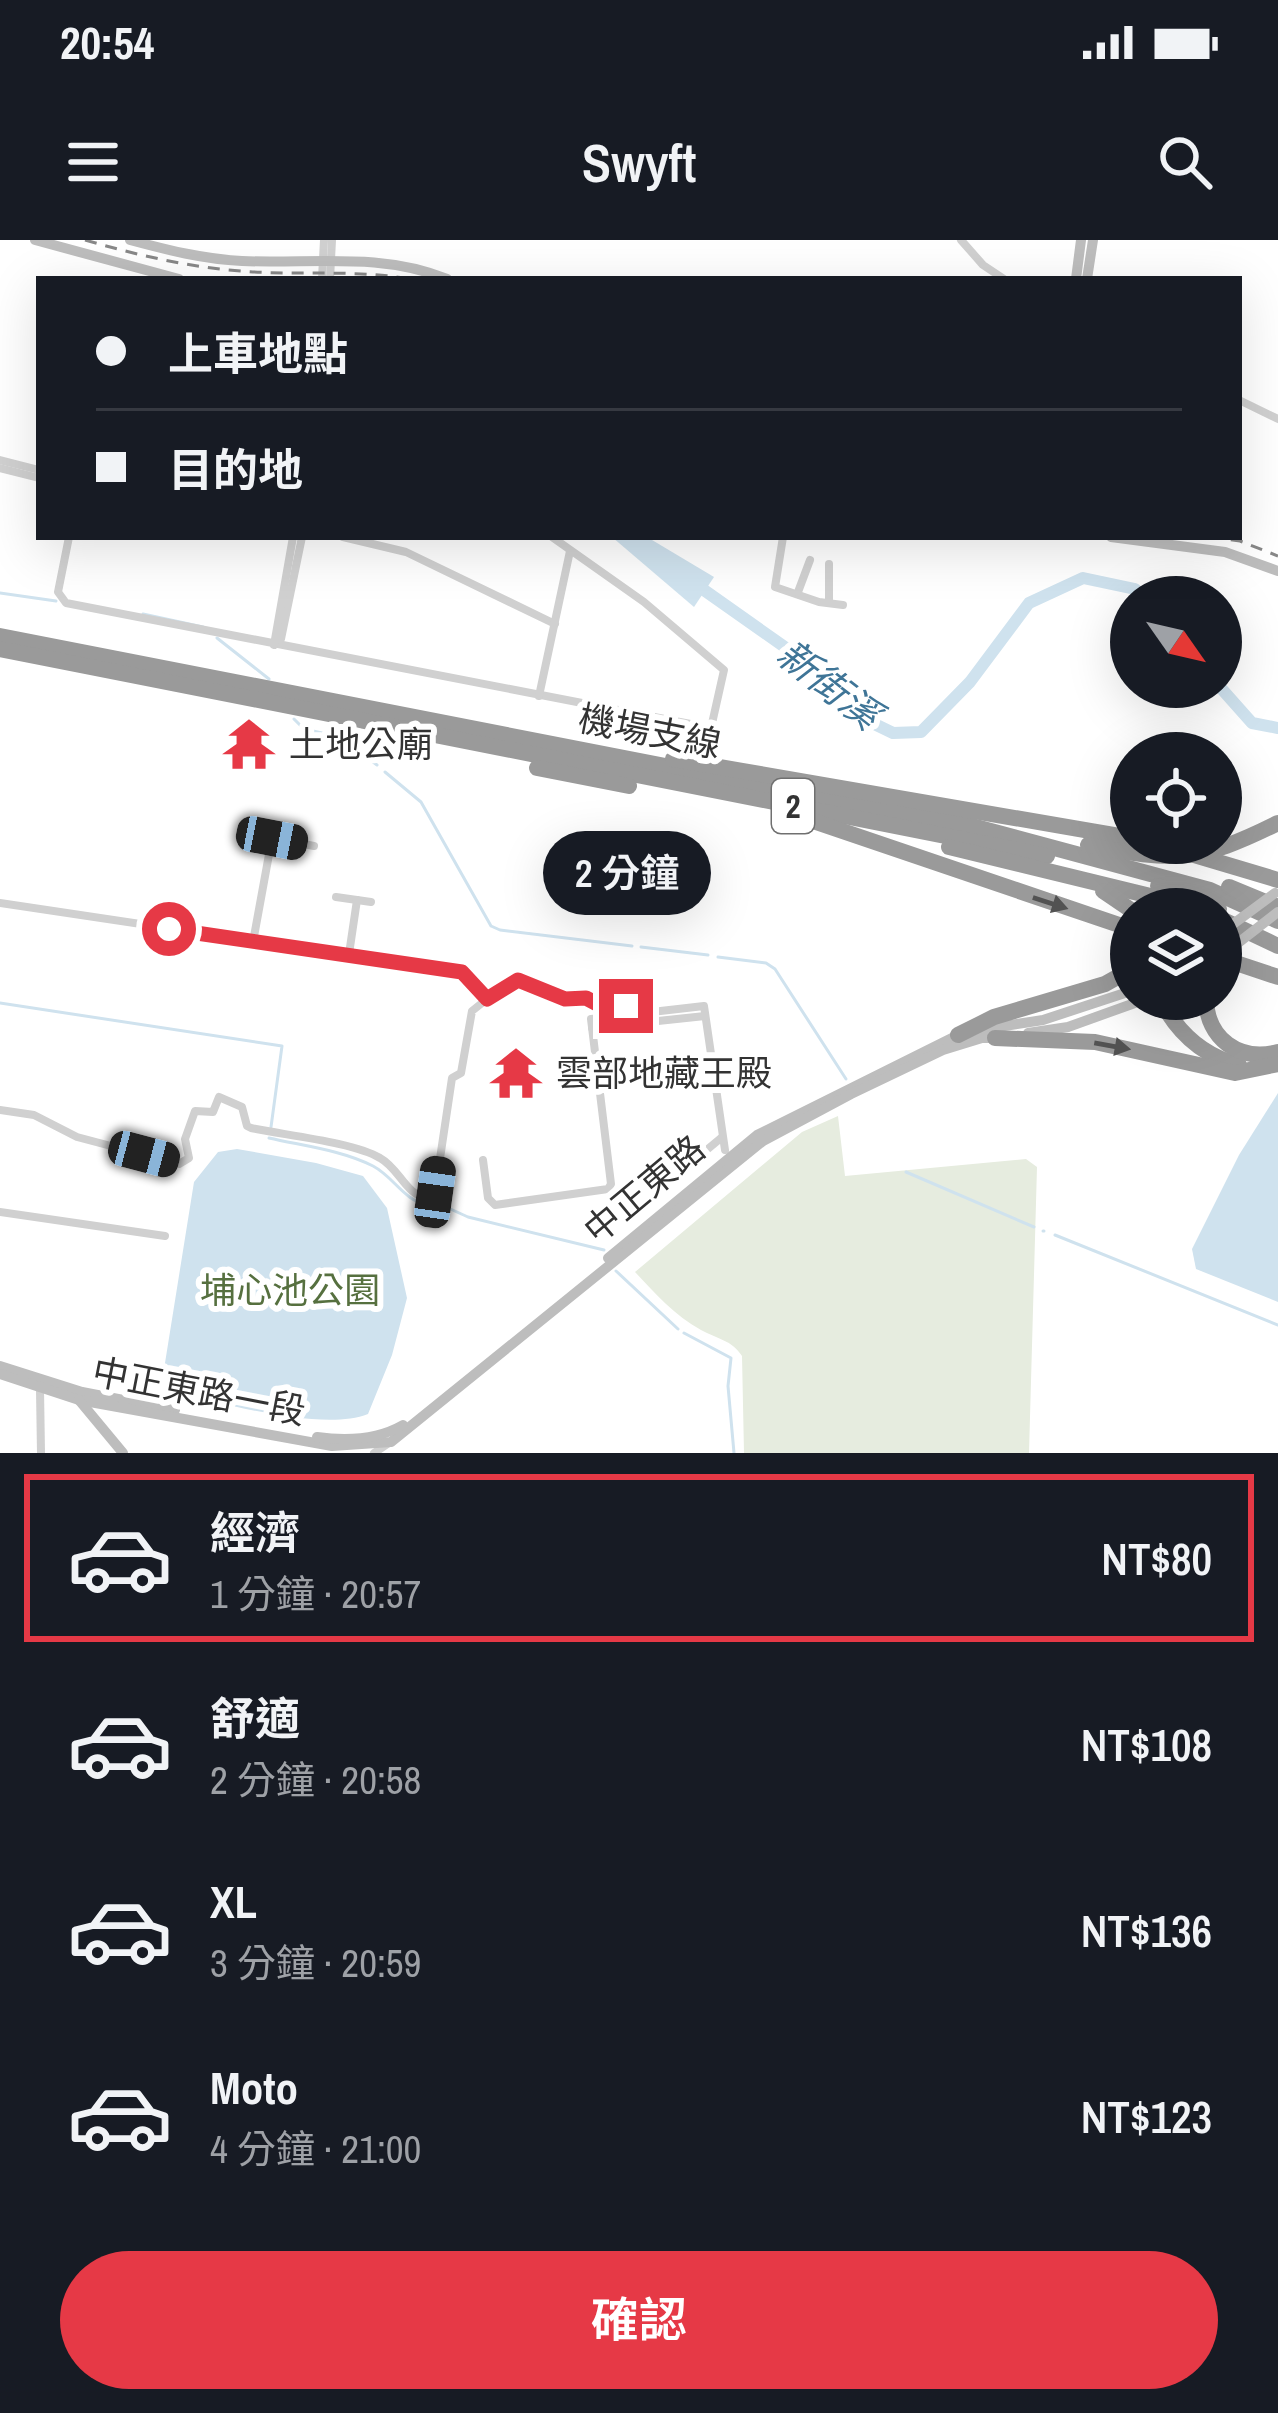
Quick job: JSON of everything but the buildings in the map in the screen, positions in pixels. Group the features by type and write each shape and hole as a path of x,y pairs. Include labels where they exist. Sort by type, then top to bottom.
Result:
{"highway":[{"name":"機場支線","path":"0,636 972,826 1210,890 1277,900"},
{"name":"機場支線","path":"0,649 1062,859 1164,888"},
{"path":"362,722 422,743 936,843 1111,888"},
{"path":"568,748 604,749 912,806 1148,856 1190,858 1225,849 1278,823"},
{"path":"642,756 1110,833"},
{"path":"810,820 1110,922"},
{"path":"1096,846 1277,900"},
{"path":"1005,861 1110,896"},
{"path":"1199,864 1277,900"},
{"name":"機場支線","path":"1242,919 1278,935"},
{"path":"1242,930 1278,946"},
{"path":"1242,965 1278,977"},
{"path":"958,1035 994,1017 1110,981"},
{"path":"1173,1020 1215,1058 1236,1065 1278,1063"},
{"path":"1208,1020 1227,1045 1256,1056 1278,1052"},
{"path":"995,1038 1095,1042 1235,1073 1278,1063"}],"main road":[{"path":"35,240 168,276"},
{"path":"130,240 240,261 398,264 437,276"},
{"path":"1076,276 1082,240"},
{"path":"1087,276 1093,240"},
{"path":"1134,540 1225,552 1278,571"},
{"path":"1242,928 1277,900"},
{"path":"1242,928 1277,900"},
{"name":"中正東路","path":"360,1438 400,1427 757,1135 958,1035 1043,1020 1110,998"},
{"name":"中正東路","path":"391,1442 763,1142 943,1050 982,1038 1068,1027 1110,1012"},
{"name":"中正東路一段","path":"0,1370 80,1396 332,1446 391,1442"},
{"name":"中正東路一段","path":"0,1370 40,1389 325,1438 360,1438"},
{"path":"80,1396 123,1453"}],"street":[{"path":"326,276 328,240"},
{"path":"962,240 1000,276"},
{"path":"1242,401 1278,419"},
{"path":"0,464 36,473"},
{"path":"68,540 58,592 66,603 707,729 714,725 724,670 644,602 556,540"},
{"path":"274,645 281,639 297,540"},
{"path":"356,540 406,552 555,624"},
{"path":"783,540 775,587 843,605"},
{"path":"539,696 570,550"},
{"path":"798,592 810,560"},
{"path":"829,564 829,603"},
{"path":"253,942 272,838 314,846"},
{"path":"336,898 370,902"},
{"path":"349,954 356,900"},
{"path":"0,903 462,972 487,999"},
{"path":"0,1110 34,1115 77,1137 185,1163 189,1158 185,1139 195,1111 213,1112 219,1097 242,1107 251,1128 379,1157 409,1189 429,1199 435,1192 452,1078 461,1072 472,1011 518,980 565,999 586,998 603,1007 626,1006"},
{"path":"483,1160 488,1198 495,1205 608,1189 591,1024 705,1011 725,1150"},
{"path":"655,1193 722,1138"},
{"path":"0,1212 165,1236"},
{"path":"40,1389 41,1453"},
{"path":"374,1453 391,1442 400,1427"}],"shaded area":[{"path":"838,1116 845,1176 1026,1159 1037,1167 1029,1453 744,1453 742,1356 729,1343 683,1318 635,1272 802,1132"}],"water":[{"path":"616,540 652,540 714,577 694,607"},
{"path":"1278,1093 1278,1302 1196,1269 1192,1249 1239,1155"},
{"name":"埔心池公園","path":"237,1149 363,1176 387,1208 407,1298 392,1355 368,1414 349,1419 300,1418 176,1394 166,1386 165,1363 194,1182 218,1152"}],"waterway":[{"name":"新街溪","path":"694,583 823,674 860,717 893,733 921,732 970,682 1029,603 1083,578 1110,584"},
{"path":"0,593 56,601"},
{"path":"143,614 203,627"},
{"path":"217,638 269,679"},
{"name":"新街溪","path":"1239,708 1252,723 1278,728"},
{"path":"294,719 304,729 340,737 377,765"},
{"path":"385,772 421,802 491,926 632,946"},
{"path":"641,947 708,955"},
{"path":"718,957 766,963 775,969 846,1079"},
{"path":"0,1003 282,1046 271,1127"},
{"path":"269,1138 361,1161 412,1199 428,1205"},
{"path":"906,1172 1034,1227"},
{"path":"435,1202 468,1217 604,1250"},
{"path":"1055,1235 1278,1325"},
{"path":"616,1271 678,1329"},
{"path":"684,1333 731,1358 728,1386 734,1453"}],"railway":[{"path":"85,240 221,269 385,276"},
{"path":"1232,540 1278,556"}],"place":[{"name":"土地公廟","path":"249,744"},
{"name":"雲部地藏王殿","path":"516,1073"}],"route":[{"path":"169,929 462,972 487,999 518,980 565,999 586,998 603,1007 626,1006"}]}
